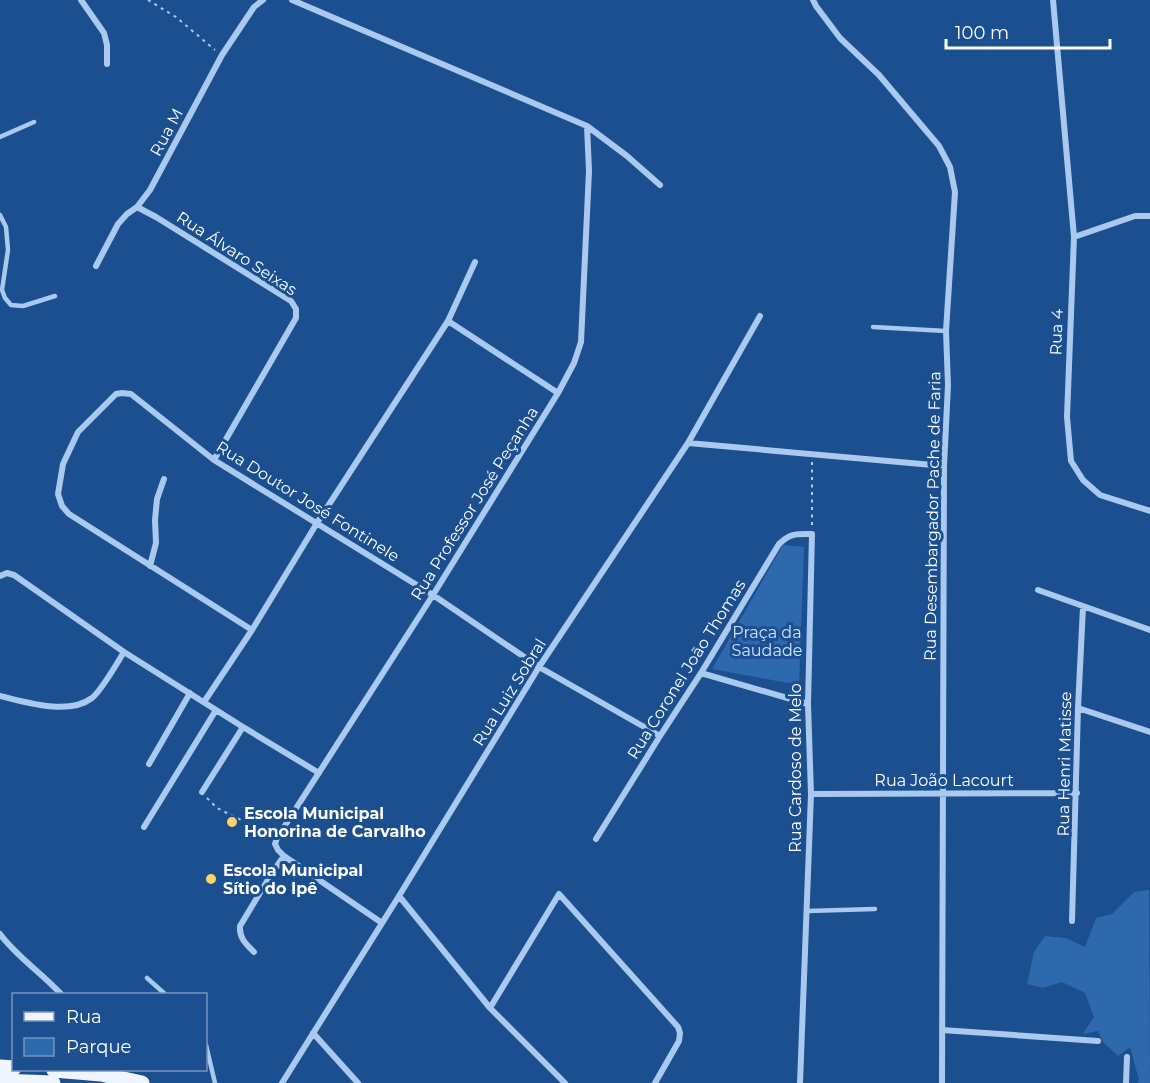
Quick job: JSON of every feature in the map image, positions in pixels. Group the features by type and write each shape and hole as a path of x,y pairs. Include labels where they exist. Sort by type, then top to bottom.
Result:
{"main road":[{"path":"66,1071 138,1079"},
{"path":"0,1081 53,1083"}],"street":[{"path":"81,0 104,33 107,45 107,64"},
{"name":"Rua M","path":"96,266 118,224 137,207 150,190 222,55 254,7 263,0"},
{"path":"292,0 587,126 627,156 660,185"},
{"name":"Rua Desembargador Pache de Faria","path":"813,0 840,38 879,75 939,146 951,167 955,192 946,331 948,385 944,466 942,1083"},
{"name":"Rua 4","path":"1053,0 1074,237 1067,417 1071,461 1083,480 1100,495 1150,511"},
{"name":"Rua Professor José Peçanha","path":"277,838 433,595 558,393 574,363 580,342 589,171 587,126"},
{"name":"Rua Álvaro Seixas","path":"137,207 291,301 296,309 296,318 214,460"},
{"path":"1074,237 1135,216 1150,216"},
{"path":"204,702 448,321 476,262"},
{"name":"Rua Luiz Sobral","path":"282,1083 539,667 688,443 760,316"},
{"path":"448,321 558,393"},
{"name":"Rua Doutor José Fontinele","path":"150,566 69,514 62,506 58,495 63,464 78,432 116,394 131,394 214,460 433,595 539,667 660,736"},
{"path":"688,443 944,466"},
{"path":"164,479 157,499 154,520 156,543 150,566 252,630"},
{"name":"Rua Coronel João Thomas","path":"596,839 779,544 793,534 812,534"},
{"name":"Rua Cardoso de Melo","path":"800,1083 811,794 808,704 812,534"},
{"path":"0,576 7,573 14,575 124,652 319,773"},
{"path":"1038,590 1150,630"},
{"name":"Rua Henri Matisse","path":"1072,921 1083,607"},
{"path":"0,696 43,706 74,706 92,698 124,652"},
{"path":"701,673 808,704"},
{"path":"149,764 190,693"},
{"path":"1078,708 1150,732"},
{"path":"144,827 216,710"},
{"path":"202,792 243,727"},
{"name":"Rua João Lacourt","path":"811,794 1077,793"},
{"path":"277,838 275,844 284,856 382,922"},
{"path":"254,952 243,940 240,926 284,856"},
{"path":"490,1008 559,894 678,1027 679,1041 655,1083"},
{"path":"399,896 490,1008 565,1083"},
{"path":"0,934 19,956 60,993"},
{"path":"942,1030 1098,1041"},
{"path":"313,1033 358,1083"},
{"path":"1126,1083 1127,1057"}],"lane":[{"path":"0,137 34,122"},
{"path":"0,215 6,227 8,250 2,290 5,298 11,305 23,306 55,296"},
{"path":"873,327 946,331"},
{"path":"807,911 875,909"},
{"path":"147,978 164,993"},
{"path":"207,1049 215,1083"}],"path":[{"path":"148,0 176,17 222,55"},
{"path":"812,454 812,534"},
{"path":"202,792 217,808 277,838"}],"green space":[{"name":"Praça da Saudade","path":"783,545 804,547 799,685 712,669"},
{"path":"1149,890 1150,1083 1138,1083 1130,1047 1118,1056 1103,1042 1098,1031 1083,1034 1094,1017 1085,993 1062,982 1043,988 1027,984 1034,952 1045,936 1066,938 1085,947 1096,918 1112,914 1134,892"}],"place":[{"name":"Escola Municipal Honorina de Carvalho","path":"232,822"},
{"name":"Escola Municipal Sítio do Ipê","path":"211,879"}]}
